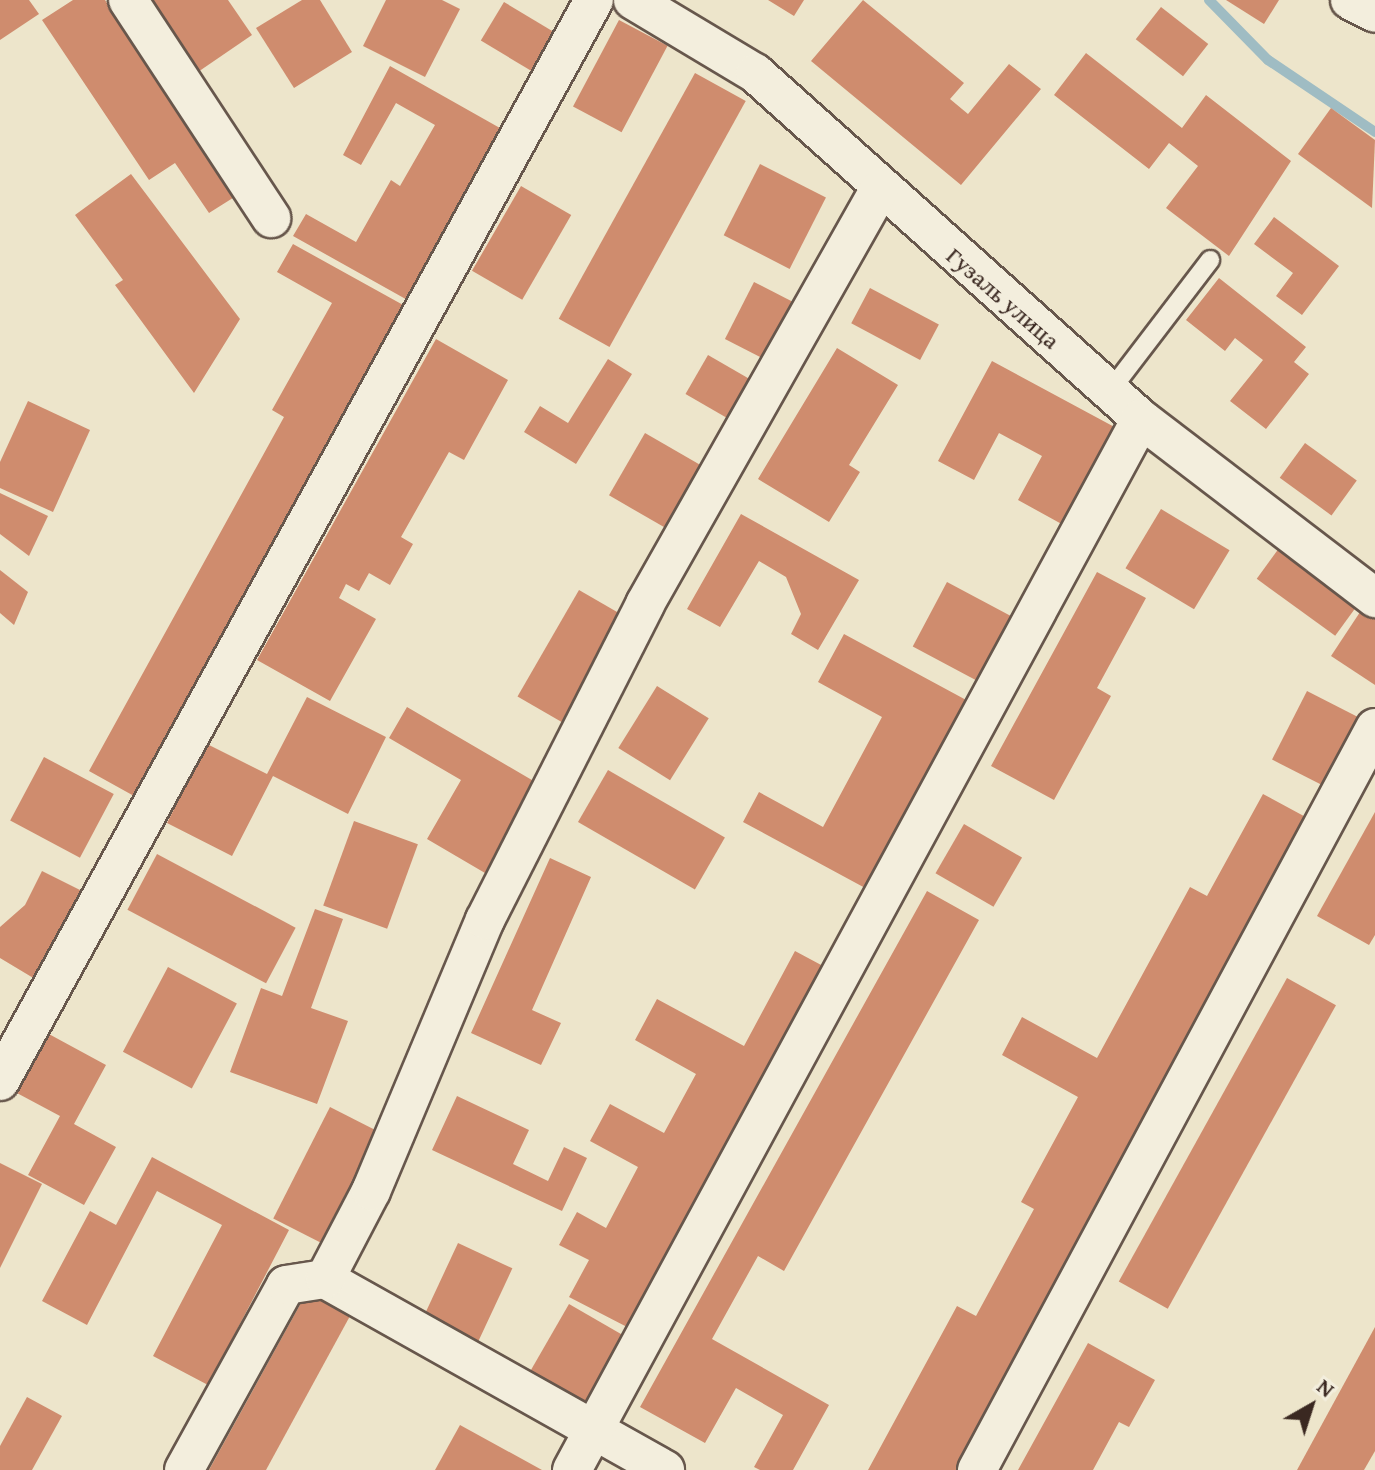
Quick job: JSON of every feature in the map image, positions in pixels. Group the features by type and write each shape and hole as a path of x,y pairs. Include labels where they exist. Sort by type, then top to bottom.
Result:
{"street":[{"path":"128,0 271,218"},
{"path":"0,1081 594,0"},
{"name":"Гузаль улица","path":"633,0 755,73 879,190 1141,419 1375,598"},
{"path":"1350,0 1375,13"},
{"path":"325,1279 371,1191 485,920 638,618 879,190"},
{"path":"572,1470 1141,419"},
{"path":"977,1470 1375,728"},
{"path":"184,1470 286,1285 325,1279 665,1470"}],"lane":[{"path":"1110,391 1210,260"}],"building":[{"path":"0,0 29,0 39,14 0,40"},
{"path":"73,0 105,0 236,196 209,213 175,163 149,180 42,20"},
{"path":"145,0 228,0 252,35 195,74"},
{"path":"302,0 320,0 352,52 294,88 256,28"},
{"path":"386,0 442,0 460,9 425,77 363,46"},
{"path":"768,0 804,0 794,16"},
{"path":"863,0 964,83 950,99 968,114 1009,64 1041,89 961,185 811,61"},
{"path":"1226,0 1279,0 1264,24"},
{"path":"504,2 561,36 537,75 481,41"},
{"path":"1161,7 1208,44 1183,76 1136,39"},
{"path":"619,20 668,46 622,132 573,107"},
{"path":"1086,53 1182,128 1206,95 1291,161 1229,256 1166,208 1198,166 1169,143 1149,169 1054,95"},
{"path":"390,66 507,132 411,302 293,236 306,214 356,242 391,180 400,186 435,125 396,103 361,165 343,155"},
{"path":"695,73 746,101 609,347 559,319"},
{"path":"1331,108 1375,140 1372,208 1298,154"},
{"path":"760,164 826,198 790,269 724,235"},
{"path":"131,174 240,319 194,393 115,285 123,280 75,215"},
{"path":"521,186 571,215 522,300 472,271"},
{"path":"1274,217 1339,266 1302,315 1276,296 1293,273 1254,244"},
{"path":"293,244 414,311 143,801 89,771 284,417 272,410 332,303 277,272"},
{"path":"1219,278 1306,347 1294,362 1309,374 1266,429 1230,401 1263,360 1235,338 1225,351 1186,320"},
{"path":"754,282 799,305 770,362 725,339"},
{"path":"870,288 939,325 920,360 851,323"},
{"path":"436,339 508,380 464,460 449,452 401,537 413,544 390,585 369,573 359,591 346,584 339,598 376,619 330,701 257,660"},
{"path":"837,348 898,385 849,465 860,472 829,522 758,479"},
{"path":"708,355 755,382 732,421 686,394"},
{"path":"608,359 632,374 576,464 524,432 540,406 568,423"},
{"path":"992,361 1120,430 1067,527 1018,500 1042,456 999,433 974,480 938,461"},
{"path":"28,401 90,430 53,512 0,488 0,462"},
{"path":"645,433 713,472 677,535 609,495"},
{"path":"1305,443 1357,481 1332,515 1280,478"},
{"path":"0,493 48,516 29,556 0,534"},
{"path":"1161,509 1230,550 1194,609 1125,568"},
{"path":"741,514 859,580 818,650 791,634 801,614 786,577 759,561 720,627 687,609"},
{"path":"1282,544 1360,601 1335,636 1257,579"},
{"path":"0,570 28,592 14,625 0,613"},
{"path":"1097,572 1146,598 1097,688 1111,696 1054,800 991,766"},
{"path":"947,582 1014,618 980,682 913,646"},
{"path":"579,590 626,617 564,724 518,697"},
{"path":"1366,603 1375,609 1375,685 1331,656"},
{"path":"844,634 968,701 867,889 743,822 759,792 823,827 882,717 818,682"},
{"path":"657,686 709,718 670,780 618,748"},
{"path":"1307,691 1361,719 1326,787 1272,760"},
{"path":"307,697 386,737 348,814 273,776 232,856 167,823 207,744 267,774"},
{"path":"407,707 537,783 485,873 427,839 461,780 389,738"},
{"path":"44,757 114,794 80,858 10,821"},
{"path":"608,770 725,838 695,889 578,822"},
{"path":"1263,794 1313,821 961,1470 868,1470 957,1306 976,1316 1034,1209 1021,1202 1078,1097 1002,1055 1022,1017 1097,1058 1190,887 1207,896"},
{"path":"1375,812 1375,935 1369,945 1317,916"},
{"path":"354,821 418,844 387,929 323,906"},
{"path":"964,824 1022,857 994,907 936,873"},
{"path":"157,854 296,928 266,983 127,910"},
{"path":"550,858 591,877 532,1010 561,1023 541,1065 471,1033"},
{"path":"42,871 86,893 35,979 0,958 0,927 25,905"},
{"path":"927,891 979,920 784,1271 758,1256 712,1339 829,1405 793,1470 760,1470 754,1467 783,1415 736,1388 705,1443 640,1407"},
{"path":"315,909 343,919 311,1008 348,1021 317,1104 230,1072 261,988 282,996"},
{"path":"795,951 823,966 629,1328 569,1297 589,1260 559,1245 577,1212 606,1228 638,1167 590,1141 610,1104 664,1133 696,1074 635,1040 657,999 744,1046"},
{"path":"168,967 237,1004 192,1088 123,1052"},
{"path":"1287,978 1336,1005 1168,1309 1119,1281"},
{"path":"47,1033 106,1065 74,1124 116,1147 84,1205 28,1175 60,1116 15,1092"},
{"path":"457,1096 529,1130 513,1164 548,1181 564,1147 587,1158 562,1211 432,1150"},
{"path":"330,1107 387,1136 330,1247 273,1218"},
{"path":"152,1157 289,1230 208,1385 153,1356 222,1225 157,1191 87,1325 42,1301 90,1211 116,1225"},
{"path":"0,1163 42,1184 0,1268"},
{"path":"458,1243 512,1268 475,1348 421,1323"},
{"path":"307,1292 350,1316 266,1470 209,1470"},
{"path":"569,1304 627,1338 586,1409 528,1376"},
{"path":"1375,1327 1375,1451 1364,1470 1297,1470"},
{"path":"1088,1343 1155,1380 1129,1427 1119,1422 1093,1470 1018,1470"},
{"path":"27,1397 62,1416 32,1470 0,1470 0,1446"},
{"path":"460,1425 542,1470 435,1470"}],"waterway":[{"path":"1209,0 1268,60 1375,132"}]}
